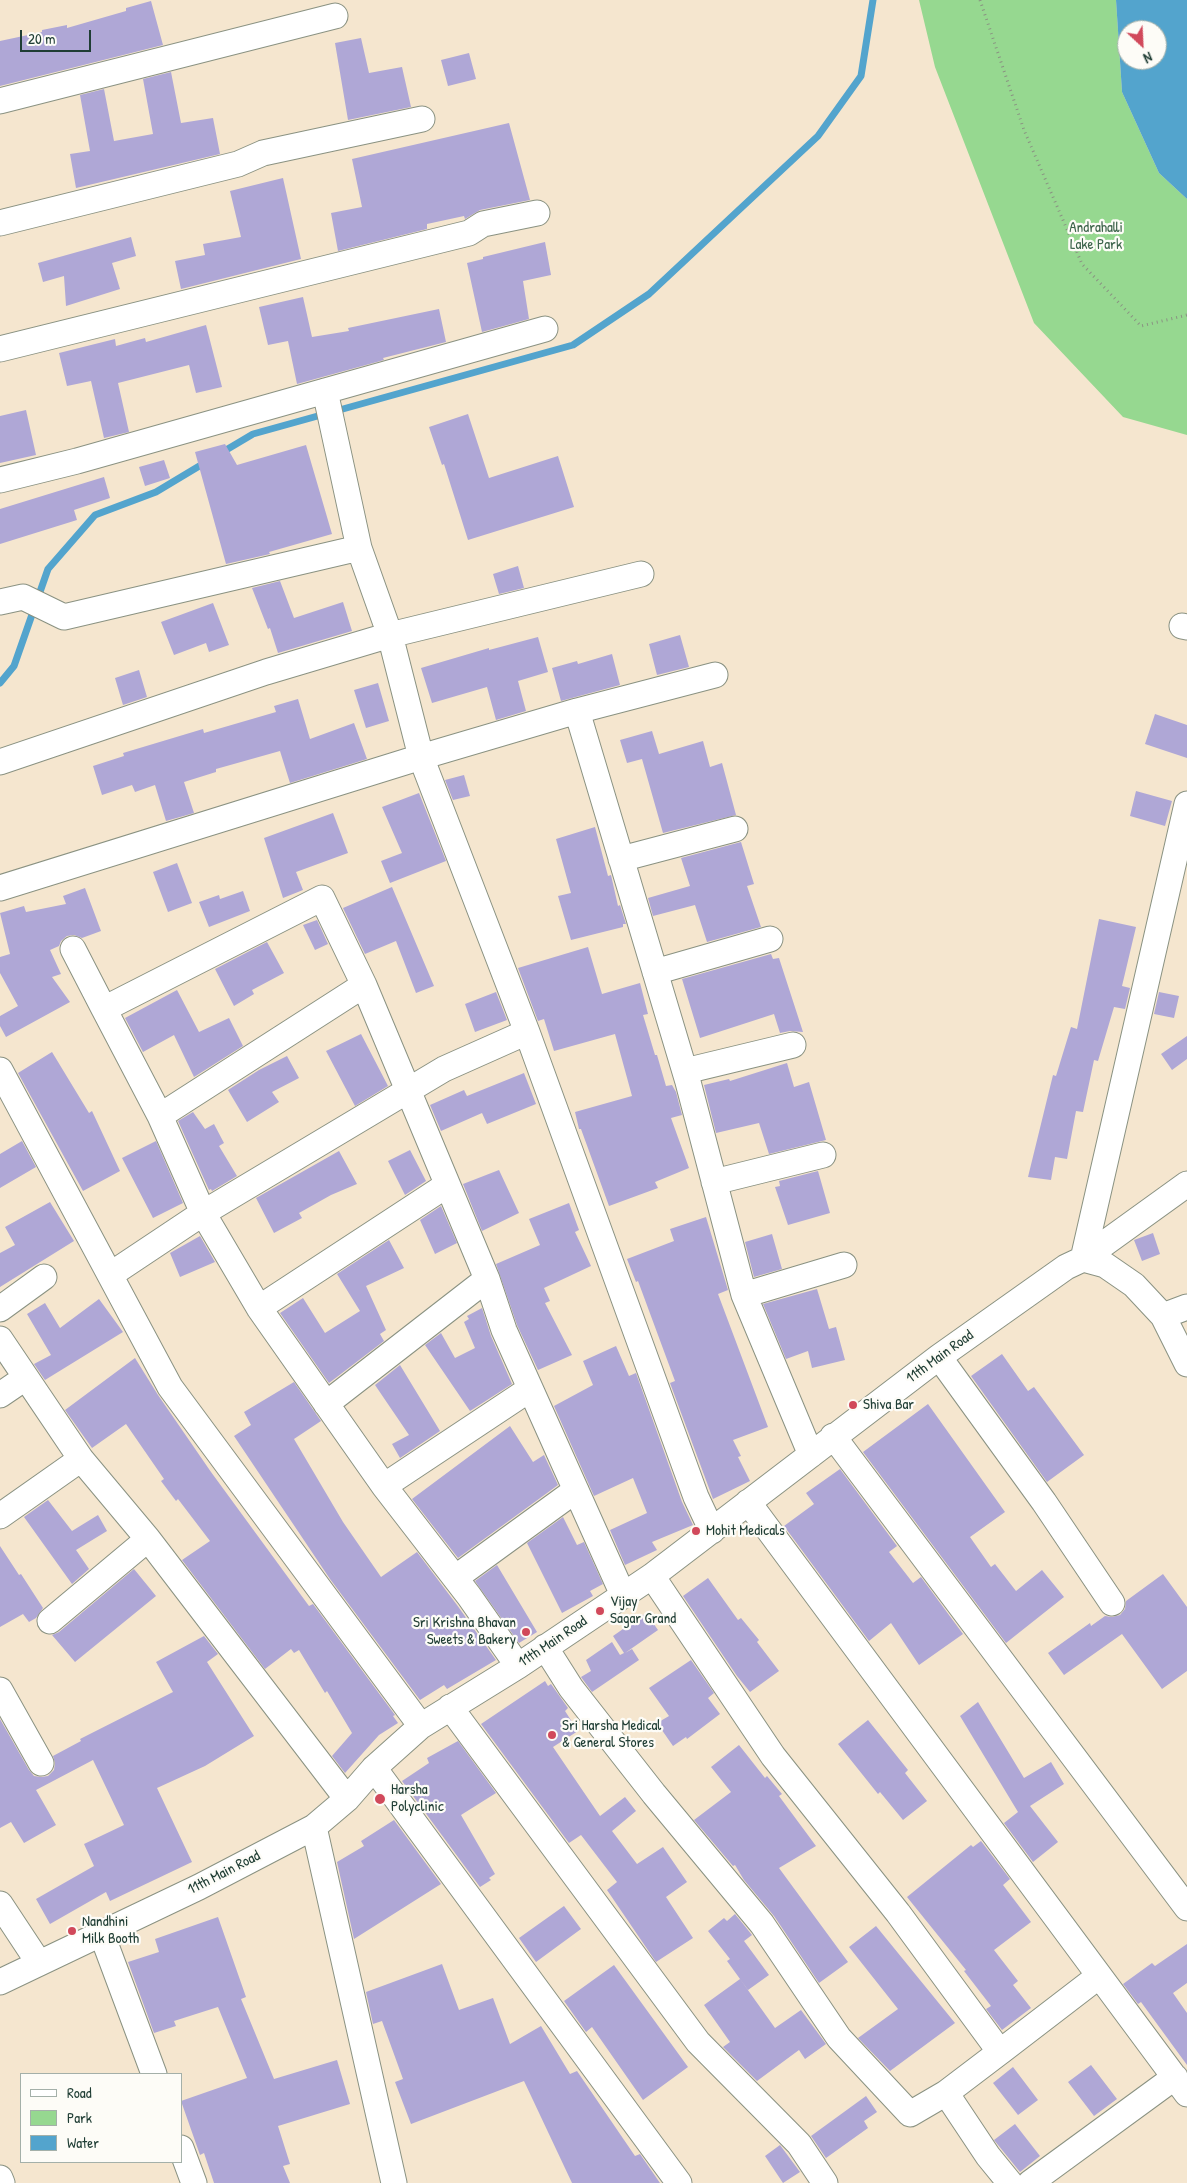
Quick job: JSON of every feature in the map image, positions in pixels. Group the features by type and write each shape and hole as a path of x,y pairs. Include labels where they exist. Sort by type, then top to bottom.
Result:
{"street":[{"path":"0,101 335,16"},
{"path":"0,224 238,164 263,153 422,119"},
{"path":"0,349 469,233 483,224 537,212"},
{"path":"0,480 328,405 545,329"},
{"path":"328,405 359,548 390,635 421,757 527,1032 692,1487 712,1531"},
{"path":"0,602 23,597 64,617 359,548"},
{"path":"0,762 266,672 390,635 641,574"},
{"path":"0,888 421,757 576,711 715,675"},
{"path":"576,711 685,1071 744,1295 811,1455"},
{"path":"1187,804 1083,1259 1106,1266 1134,1285 1163,1316 1187,1364"},
{"path":"621,860 735,829"},
{"path":"104,1008 322,898 364,985 409,1090 487,1279 504,1330 623,1595"},
{"path":"655,972 770,939"},
{"path":"73,950 160,1116 203,1213 259,1308 384,1486 455,1578 518,1666"},
{"path":"160,1116 364,985"},
{"path":"110,1275 203,1213 444,1069 527,1032"},
{"path":"685,1071 793,1045"},
{"path":"0,1070 170,1387 421,1726"},
{"path":"714,1182 823,1155"},
{"name":"11th Main Road","path":"0,1982 101,1932 199,1887 314,1826 346,1799 374,1768 421,1726 518,1666 652,1576 939,1356 1066,1267 1083,1259 1187,1184"},
{"path":"259,1308 447,1185"},
{"path":"744,1295 844,1264"},
{"path":"0,1309 44,1277"},
{"path":"326,1404 487,1279"},
{"path":"1163,1316 1187,1307"},
{"path":"0,1339 82,1459 148,1540 346,1799"},
{"path":"939,1356 1044,1502 1112,1603"},
{"path":"0,1395 25,1378"},
{"path":"384,1486 530,1389"},
{"path":"833,1436 1187,1908"},
{"path":"0,1516 82,1459"},
{"path":"455,1578 576,1490"},
{"path":"748,1502 1181,2086 1030,2183"},
{"path":"50,1621 148,1540"},
{"path":"652,1576 773,1756 898,1913 1000,2052"},
{"path":"545,1647 572,1688 648,1787 762,1924 839,2038 910,2114 946,2093 1100,1976"},
{"path":"0,1690 41,1763"},
{"path":"450,1707 698,2042 799,2144 825,2183"},
{"path":"374,1768 679,2183"},
{"path":"314,1826 394,2183"},
{"path":"0,1904 39,1963"},
{"path":"101,1932 154,2073"},
{"path":"946,2093 988,2156 1010,2183"},
{"path":"182,2151 194,2183"},
{"path":"0,2178 2,2183"}],"path":[{"path":"980,0 1024,130 1082,264 1141,326 1187,316"}],"green space":[{"name":"Andrahalli Lake Park","path":"919,0 1116,0 1117,70 1121,70 1122,92 1159,173 1187,199 1187,435 1123,417 1034,323 935,67"}],"water":[{"path":"1116,0 1187,0 1187,199 1159,173 1122,92 1121,70 1167,70 1167,20 1117,20"}],"building":[{"path":"151,1 163,45 0,86 0,41 67,25 67,28 126,11 126,8"},
{"path":"361,38 369,73 402,67 411,107 348,120 335,43"},
{"path":"469,53 476,79 448,86 441,60"},
{"path":"171,72 181,123 213,118 220,154 76,188 70,154 90,151 80,95 104,89 114,141 153,134 143,79"},
{"path":"509,123 530,200 480,210 465,219 464,216 427,224 427,229 338,251 331,213 362,207 352,159"},
{"path":"283,178 301,259 181,289 175,261 205,255 203,244 241,237 230,191"},
{"path":"131,237 136,256 112,263 120,289 66,306 64,276 43,282 38,263"},
{"path":"545,242 551,275 523,281 529,319 482,332 467,263 483,259 483,257"},
{"path":"303,297 312,337 349,331 348,328 439,309 446,342 383,358 384,360 297,384 288,341 268,345 259,307"},
{"path":"206,325 222,387 196,393 189,365 118,383 129,432 104,438 91,381 67,386 59,353 115,339 116,346 145,338 146,342"},
{"path":"26,410 36,455 0,463 0,416"},
{"path":"468,414 489,478 558,456 574,507 468,540 444,464 442,465 429,427"},
{"path":"225,444 237,465 306,445 332,534 269,552 270,554 226,564 195,452"},
{"path":"164,460 170,478 145,486 139,467"},
{"path":"104,477 110,498 74,510 77,520 0,544 0,509"},
{"path":"518,566 524,588 499,594 493,574"},
{"path":"280,581 294,618 343,602 352,631 278,653 270,628 268,629 252,588"},
{"path":"213,603 229,645 209,652 206,643 174,655 161,622"},
{"path":"680,635 689,667 657,675 649,644"},
{"path":"538,637 548,672 518,681 526,711 496,720 487,687 432,703 421,668 489,648 489,650"},
{"path":"612,654 620,685 561,701 552,668 577,661 578,664"},
{"path":"139,670 147,697 123,705 115,678"},
{"path":"378,683 389,721 366,728 354,690"},
{"path":"298,699 310,739 354,723 367,759 290,783 280,751 216,769 216,772 184,782 194,813 166,821 155,785 135,792 132,785 102,795 93,766 124,756 123,753 203,729 204,733 276,712 274,706"},
{"path":"1155,714 1187,725 1187,758 1145,744"},
{"path":"652,731 659,754 703,741 710,767 722,763 736,815 663,833 642,759 627,763 620,740"},
{"path":"464,775 470,796 453,800 445,780"},
{"path":"1136,791 1172,801 1165,826 1130,816"},
{"path":"419,793 446,861 390,883 381,861 402,853 382,807"},
{"path":"333,813 348,853 296,872 303,890 283,898 264,838"},
{"path":"595,827 608,876 611,875 618,906 620,905 626,924 623,924 623,927 571,940 558,896 571,893 556,839"},
{"path":"741,842 754,884 747,886 761,927 707,942 695,905 653,916 648,898 690,886 681,858"},
{"path":"177,863 192,903 168,912 153,872"},
{"path":"392,887 434,986 416,993 396,941 365,954 343,908"},
{"path":"85,888 101,931 82,938 74,935 67,936 61,941 59,946 50,950 61,974 52,977 70,1002 6,1037 0,1026 0,1016 18,1006 0,973 0,957 10,954 0,913 24,906 26,912 66,904 63,896"},
{"path":"243,891 250,911 209,927 199,902 219,895 220,899"},
{"path":"1099,919 1136,927 1122,986 1130,988 1125,1009 1114,1007 1098,1061 1094,1060 1083,1112 1076,1111 1067,1159 1055,1157 1051,1180 1028,1177 1053,1075 1056,1076 1071,1027 1077,1029"},
{"path":"317,920 328,944 315,950 303,925"},
{"path":"267,942 284,973 252,990 254,994 234,1006 215,969"},
{"path":"588,947 602,994 640,983 648,1014 643,1015 655,1055 657,1055 666,1086 672,1085 676,1092 682,1115 671,1118 689,1168 655,1182 658,1188 609,1206 581,1129 579,1129 575,1112 632,1096 615,1034 554,1051 544,1019 538,1021 518,968"},
{"path":"771,954 773,959 779,958 803,1032 790,1031 780,1033 774,1014 700,1038 682,979"},
{"path":"177,990 199,1032 229,1018 243,1046 194,1077 174,1035 143,1052 125,1018"},
{"path":"496,992 507,1020 475,1032 465,1004"},
{"path":"1159,992 1179,996 1174,1018 1154,1014"},
{"path":"361,1034 388,1086 355,1106 326,1051"},
{"path":"1187,1036 1187,1059 1172,1070 1161,1054"},
{"path":"52,1052 89,1113 92,1111 120,1171 83,1191 18,1073"},
{"path":"287,1056 299,1078 272,1092 279,1102 247,1122 228,1090 259,1070"},
{"path":"787,1063 794,1087 809,1082 826,1140 769,1154 759,1123 716,1133 704,1085 729,1079 730,1081"},
{"path":"524,1073 536,1104 487,1124 482,1113 441,1131 430,1105 464,1090 467,1096"},
{"path":"193,1112 205,1129 214,1124 224,1143 219,1146 237,1176 212,1191 211,1189 209,1190 178,1121"},
{"path":"22,1141 36,1167 0,1188 0,1154"},
{"path":"156,1141 183,1203 153,1218 122,1158"},
{"path":"410,1150 426,1181 405,1195 388,1161"},
{"path":"339,1151 357,1184 331,1195 299,1213 302,1218 274,1233 256,1198"},
{"path":"499,1170 519,1213 482,1231 463,1184"},
{"path":"818,1171 830,1213 788,1225 775,1187 780,1186 779,1181"},
{"path":"50,1202 74,1241 0,1287 0,1253 15,1245 5,1227"},
{"path":"569,1203 579,1230 575,1232 591,1266 544,1288 550,1301 545,1303 572,1355 538,1370 517,1325 496,1264 540,1245 529,1219"},
{"path":"441,1206 457,1243 435,1254 420,1220"},
{"path":"706,1217 728,1290 718,1294 768,1427 733,1440 741,1456 738,1457 750,1481 713,1499 670,1383 675,1381 638,1281 636,1282 627,1259 674,1241 670,1229"},
{"path":"1153,1233 1160,1254 1142,1261 1134,1240"},
{"path":"772,1234 782,1269 754,1277 745,1242"},
{"path":"200,1236 215,1262 180,1277 170,1253"},
{"path":"389,1240 404,1268 366,1286 386,1330 380,1334 384,1341 329,1383 280,1313 303,1298 325,1333 360,1311 337,1274"},
{"path":"817,1289 829,1329 836,1327 845,1360 812,1368 808,1351 786,1359 763,1304"},
{"path":"99,1299 123,1332 45,1380 34,1364 51,1355 27,1314 45,1303 60,1328"},
{"path":"482,1308 491,1336 512,1384 470,1411 425,1345 441,1333 455,1358 475,1348 464,1322 469,1319 467,1316"},
{"path":"616,1346 629,1376 636,1373 682,1502 693,1525 652,1542 657,1550 625,1565 610,1530 647,1513 633,1478 594,1496 554,1406 593,1385 583,1361"},
{"path":"1002,1354 1028,1391 1034,1387 1084,1455 1047,1482 971,1376"},
{"path":"135,1358 211,1472 309,1606 313,1604 395,1715 393,1716 398,1723 379,1735 345,1773 332,1756 352,1733 327,1691 325,1693 299,1650 294,1653 291,1649 265,1669 182,1560 210,1541 178,1499 176,1501 161,1481 164,1479 126,1424 92,1448 65,1410"},
{"path":"400,1365 440,1431 400,1458 392,1444 409,1435 375,1385"},
{"path":"294,1382 321,1421 294,1439 343,1522 381,1577 417,1552 496,1660 447,1689 444,1685 420,1700 330,1579 234,1436 251,1425 244,1412"},
{"path":"928,1404 1005,1512 970,1537 991,1567 995,1564 1016,1591 1042,1570 1064,1597 1006,1643 863,1452"},
{"path":"510,1426 533,1462 544,1455 558,1485 458,1558 412,1499"},
{"path":"840,1469 897,1546 889,1552 913,1583 921,1577 963,1634 919,1665 891,1623 869,1641 784,1526 814,1504 806,1493"},
{"path":"48,1500 72,1531 98,1515 107,1531 76,1550 89,1569 72,1584 24,1517"},
{"path":"563,1517 577,1545 584,1542 603,1584 590,1591 593,1596 562,1613 527,1543"},
{"path":"0,1546 43,1608 36,1618 29,1622 23,1614 0,1627"},
{"path":"497,1565 537,1632 519,1643 475,1581"},
{"path":"134,1569 156,1596 75,1662 52,1635 59,1632"},
{"path":"1163,1574 1187,1607 1187,1671 1162,1689 1122,1634 1064,1675 1048,1653 1090,1623 1091,1626 1105,1616 1120,1615 1125,1609 1126,1601"},
{"path":"708,1578 738,1620 741,1618 759,1640 757,1642 779,1671 750,1692 737,1676 683,1596"},
{"path":"646,1613 658,1630 625,1653 632,1649 639,1660 592,1692 581,1677 591,1671 586,1660 612,1642 620,1655 624,1653 613,1636"},
{"path":"204,1636 218,1654 207,1662 254,1736 205,1766 157,1788 192,1862 110,1901 106,1892 50,1924 36,1899 94,1866 84,1844 124,1825 93,1760 36,1790 56,1825 24,1843 11,1822 0,1828 0,1719 34,1776 48,1776 54,1770 53,1756 81,1741 80,1739 173,1692 156,1662"},
{"path":"691,1660 714,1693 708,1698 720,1714 687,1739 686,1737 673,1746 657,1723 669,1716 649,1688"},
{"path":"545,1681 548,1686 551,1684 568,1708 565,1711 578,1731 553,1747 600,1816 625,1797 636,1811 612,1831 637,1864 663,1847 687,1882 666,1897 693,1938 656,1962 607,1890 617,1882 581,1835 569,1843 481,1724"},
{"path":"978,1702 1024,1778 1051,1762 1064,1784 1030,1806 1058,1842 1033,1862 1004,1823 1018,1812 960,1716"},
{"path":"868,1720 908,1770 905,1773 927,1801 903,1820 880,1792 878,1794 838,1744"},
{"path":"458,1741 496,1793 461,1815 495,1874 489,1878 491,1880 480,1887 402,1781 429,1763 427,1758"},
{"path":"739,1745 765,1778 767,1776 782,1794 779,1796 816,1846 779,1868 848,1962 819,1983 774,1916 744,1880 735,1865 733,1866 694,1820 731,1792 711,1767"},
{"path":"394,1820 441,1884 354,1939 337,1862 364,1846 361,1841"},
{"path":"981,1841 1010,1879 1003,1885 1031,1922 994,1950 1018,1981 1013,1985 1031,2008 1002,2030 986,2009 991,2006 964,1971 966,1970 907,1897 971,1845 973,1847"},
{"path":"564,1906 581,1929 536,1962 519,1938"},
{"path":"735,1914 752,1935 744,1941 769,1975 748,1990 727,1961 730,1959 708,1931 724,1918 727,1921"},
{"path":"218,1917 246,1997 241,1999 274,2079 337,2060 350,2104 278,2126 290,2164 283,2166 290,2183 214,2183 204,2153 200,2155 182,2101 247,2078 218,2007 174,2021 176,2026 154,2033 128,1962 159,1952 155,1939"},
{"path":"876,1926 955,2023 890,2071 858,2038 898,2009 849,1947"},
{"path":"1187,1944 1187,1983 1173,1993 1187,2013 1187,2065 1141,2002 1138,2004 1123,1984 1152,1963 1155,1966"},
{"path":"442,1964 459,2010 493,1998 510,2044 541,2026 570,2074 577,2071 635,2156 640,2154 660,2183 572,2183 524,2081 411,2124 395,2082 403,2079 382,2021 373,2024 366,1992"},
{"path":"614,1965 688,2067 643,2100 592,2027 586,2032 564,2001"},
{"path":"740,1979 775,2028 801,2010 826,2044 805,2059 799,2050 757,2081 723,2047 730,2042 704,2005"},
{"path":"1091,2065 1117,2099 1094,2116 1068,2082"},
{"path":"1013,2067 1038,2100 1018,2115 993,2083"},
{"path":"866,2096 877,2112 864,2121 868,2128 826,2158 811,2136"},
{"path":"1015,2124 1040,2156 1020,2172 994,2140"},
{"path":"780,2145 800,2172 783,2183 765,2156"}],"waterway":[{"path":"221,453 253,434 573,345 649,294 818,136 861,76 873,0"},
{"path":"0,683 14,666 48,569 95,515 156,492 206,462"}],"place":[{"name":"Shiva Bar","path":"853,1405"},
{"name":"Mohit Medicals","path":"696,1531"},
{"name":"Vijay Sagar Grand","path":"600,1611"},
{"name":"Sri Krishna Bhavan Sweets & Bakery","path":"526,1632"},
{"name":"Sri Harsha Medical & General Stores","path":"552,1735"},
{"name":"Harsha Polyclinic","path":"380,1799"},
{"name":"Nandhini Milk Booth","path":"72,1931"}]}
